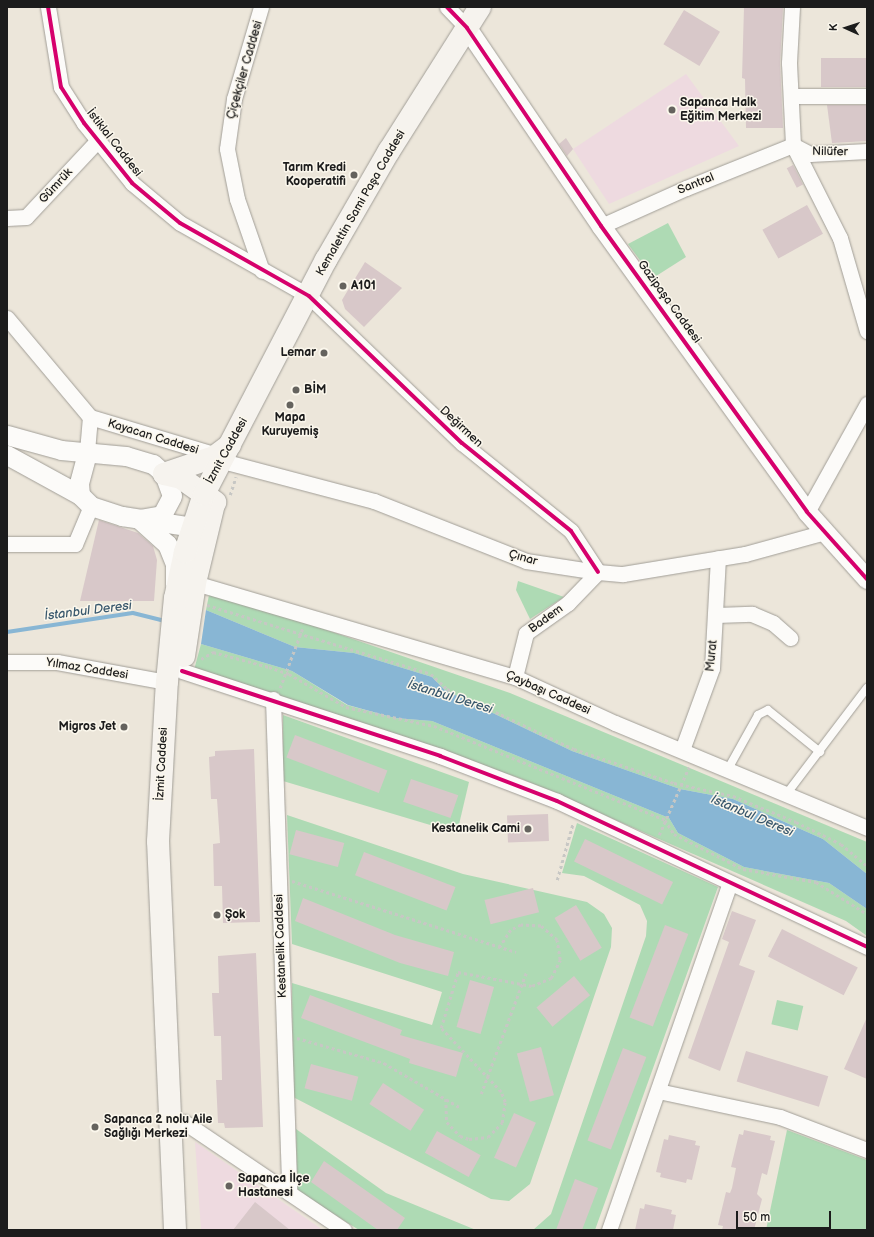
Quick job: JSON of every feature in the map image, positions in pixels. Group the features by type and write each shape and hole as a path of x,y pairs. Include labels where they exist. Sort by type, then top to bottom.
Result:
{"main road":[{"name":"Kemalettin Sami Paşa Caddesi","path":"252,406 309,296 388,151 480,7"},
{"name":"İzmit Caddesi","path":"175,1230 158,841 180,664 205,511 227,454 252,406"},
{"path":"164,474 227,454"},
{"path":"164,474 181,478 205,511"},
{"name":"İzmit Caddesi","path":"180,664 173,841 184,1122 190,1230"}],"street":[{"name":"İstiklal Caddesi","path":"48,7 61,87 98,140 132,183 180,223 262,271 309,296"},
{"name":"Çiçekçiler Caddesi","path":"261,7 234,99 228,149 237,199 262,271"},
{"path":"448,7 466,28"},
{"path":"792,7 791,96 793,145 840,238 867,331"},
{"name":"Gazipaşa Caddesi","path":"466,28 601,226 807,512 867,579"},
{"path":"791,96 867,96"},
{"name":"Gümrük","path":"7,218 26,217 98,140"},
{"name":"Santral","path":"601,226 686,188 793,145"},
{"name":"Nilüfer","path":"793,145 810,154 867,152"},
{"name":"Değirmen","path":"309,296 462,443 571,531 598,572"},
{"path":"7,318 90,417"},
{"path":"807,512 866,409"},
{"name":"Kayacan Caddesi","path":"87,453 90,417 227,454"},
{"path":"7,435 61,450 126,456 153,464 164,474 172,496 162,515 140,519"},
{"path":"7,544 75,544 85,500 79,483 87,453"},
{"name":"Çınar","path":"227,454 374,501 526,561 598,572 622,574 718,558 824,532"},
{"path":"7,455 85,500 140,519 167,544 191,596"},
{"path":"140,519 205,511"},
{"name":"Murat","path":"682,750 712,668 718,558"},
{"name":"Badem","path":"515,677 526,633 568,603 598,572"},
{"name":"Çaybaşı Caddesi","path":"191,596 515,677 682,750 788,792 867,828"},
{"path":"716,615 752,614 773,623 790,638"},
{"name":"Yılmaz Caddesi","path":"7,662 180,664 273,699 440,756 577,811 867,947"},
{"name":"Kestanelik Caddesi","path":"273,699 288,1193"},
{"path":"609,1230 730,884"},
{"path":"658,1091 780,1117 867,1150"},
{"path":"184,1122 344,1230"}],"lane":[{"path":"788,792 820,752 867,688"},
{"path":"728,769 758,715 768,710 820,752"}],"path":[{"path":"191,596 299,636 431,674 447,689 574,749 681,784 733,796 796,822 841,844 867,866"},
{"path":"285,673 299,636"},
{"path":"180,664 213,652 285,673 346,707 434,726 665,820 674,834 743,869 816,882 867,914"},
{"path":"665,820 681,784"},
{"path":"557,880 577,811"},
{"path":"279,877 516,952"},
{"path":"446,1099 445,1112 452,1130 469,1139 488,1137 502,1123 505,1113 501,1092 441,1028 458,972 522,985 542,984 557,970 560,950 557,940 541,926 521,925 508,934 500,947"},
{"path":"481,1094 527,970"},
{"path":"284,1034 384,1063 461,1108"}],"shaded area":[{"name":"Sapanca Halk Eğitim Merkezi","path":"686,74 739,146 609,204 573,149"},
{"name":"Sapanca İlçe Hastanesi","path":"195,1142 323,1230 201,1230"}],"green space":[{"path":"668,223 686,257 653,278 628,244"},
{"path":"518,581 564,597 530,619 516,590"},
{"path":"210,590 510,693 867,842 867,874 823,839 733,799 680,789 572,751 445,690 432,677 354,653 295,647 206,610"},
{"path":"201,644 292,671 347,705 395,718 432,721 669,818 678,833 744,867 829,883 867,909 867,936 846,921 522,779 194,670"},
{"path":"283,715 469,782 457,833 283,781"},
{"path":"287,815 463,874 587,902 604,914 612,928 611,947 530,1184 509,1201 491,1199 293,1097 292,983 432,1025 442,992 292,944"},
{"path":"577,823 718,887 595,1230 533,1230 551,1214 646,936 647,921 640,905 584,876 562,873"},
{"path":"777,1000 803,1006 798,1030 771,1024"},
{"path":"296,1129 386,1193 476,1230 359,1230 297,1191"},
{"path":"787,1130 867,1160 867,1230 766,1230"}],"water":[{"path":"206,610 295,647 354,653 432,677 445,690 572,751 680,789 733,799 823,839 867,874 867,909 829,883 744,867 678,833 669,818 432,721 395,718 348,705 292,671 201,644"}],"building":[{"path":"744,7 783,7 780,63 783,128 746,128 745,79 742,78"},
{"path":"684,10 720,32 699,66 663,44"},
{"path":"821,58 867,58 867,87 821,87"},
{"path":"827,105 867,105 867,141 832,143"},
{"path":"566,138 573,149 567,156 559,144"},
{"path":"793,165 803,185 797,188 787,168"},
{"path":"807,205 823,234 778,259 762,230"},
{"path":"365,262 402,288 364,327 345,309 342,300"},
{"path":"99,520 138,533 153,546 157,560 154,601 80,601"},
{"path":"295,735 387,770 379,793 286,757"},
{"path":"254,749 260,922 223,923 222,886 214,886 213,844 220,843 217,799 211,799 209,757 215,756 215,751"},
{"path":"411,779 458,795 450,818 403,802"},
{"name":"Kestanelik Cami","path":"548,814 549,841 508,842 507,815"},
{"path":"296,830 344,843 338,867 290,854"},
{"path":"585,839 673,882 662,904 574,861"},
{"path":"364,852 455,887 447,910 355,875"},
{"path":"533,888 539,912 491,924 484,900"},
{"path":"303,898 395,935 454,952 448,976 400,963 295,921"},
{"path":"576,905 602,948 580,961 555,918"},
{"path":"732,911 756,920 739,965 755,971 720,1071 688,1058 729,942 722,939"},
{"path":"665,925 688,934 653,1026 630,1017"},
{"path":"782,929 858,968 844,995 768,957"},
{"path":"256,953 263,1127 225,1128 224,1123 218,1123 216,1080 222,1080 221,1036 214,1036 212,993 219,993 218,956"},
{"path":"574,976 590,995 553,1027 536,1007"},
{"path":"470,980 494,987 481,1034 456,1027"},
{"path":"310,995 402,1030 400,1035 463,1053 456,1077 409,1063 410,1059 301,1018"},
{"path":"867,1017 867,1079 844,1069"},
{"path":"541,1047 554,1095 530,1102 517,1053"},
{"path":"623,1048 646,1057 611,1149 588,1140"},
{"path":"746,1051 828,1076 819,1107 737,1082"},
{"path":"311,1064 358,1077 352,1101 305,1088"},
{"path":"383,1083 424,1110 410,1131 369,1104"},
{"path":"514,1113 536,1123 516,1168 494,1158"},
{"path":"744,1130 771,1136 770,1140 775,1141 767,1175 762,1173 757,1194 762,1199 754,1230 722,1230 723,1226 718,1225 726,1192 730,1193 732,1188 736,1168 731,1167 739,1134 743,1135"},
{"path":"437,1131 481,1155 469,1177 425,1153"},
{"path":"669,1135 696,1141 695,1145 700,1146 692,1180 687,1179 686,1183 660,1177 661,1173 656,1172 664,1139 668,1140"},
{"path":"324,1161 405,1218 397,1230 378,1230 311,1182"},
{"path":"575,1179 598,1188 582,1230 556,1230"},
{"name":"Sapanca İlçe Hastanesi","path":"255,1202 290,1230 233,1230"},
{"path":"645,1204 672,1210 671,1214 676,1215 673,1230 635,1230 640,1208 644,1209"}],"waterway":[{"name":"İstanbul Deresi","path":"7,632 133,613 166,621"}],"cycle path":[{"path":"48,7 61,87 84,123 132,183 180,223 309,296 462,443 571,531 598,572"},
{"path":"447,7 467,28 601,226 807,512 867,579"},
{"path":"182,671 440,756 557,801 867,947"}],"place":[{"name":"Sapanca Halk Eğitim Merkezi","path":"672,110"},
{"name":"Tarım Kredi Kooperatifi","path":"354,175"},
{"name":"A101","path":"343,286"},
{"name":"Lemar","path":"324,353"},
{"name":"BİM","path":"296,390"},
{"name":"Mapa Kuruyemiş","path":"290,405"},
{"name":"Migros Jet","path":"124,727"},
{"name":"Kestanelik Cami","path":"528,829"},
{"name":"Şok","path":"217,915"},
{"name":"Sapanca 2 nolu Aile Sağlığı Merkezi","path":"95,1127"},
{"name":"Sapanca İlçe Hastanesi","path":"229,1186"}]}
